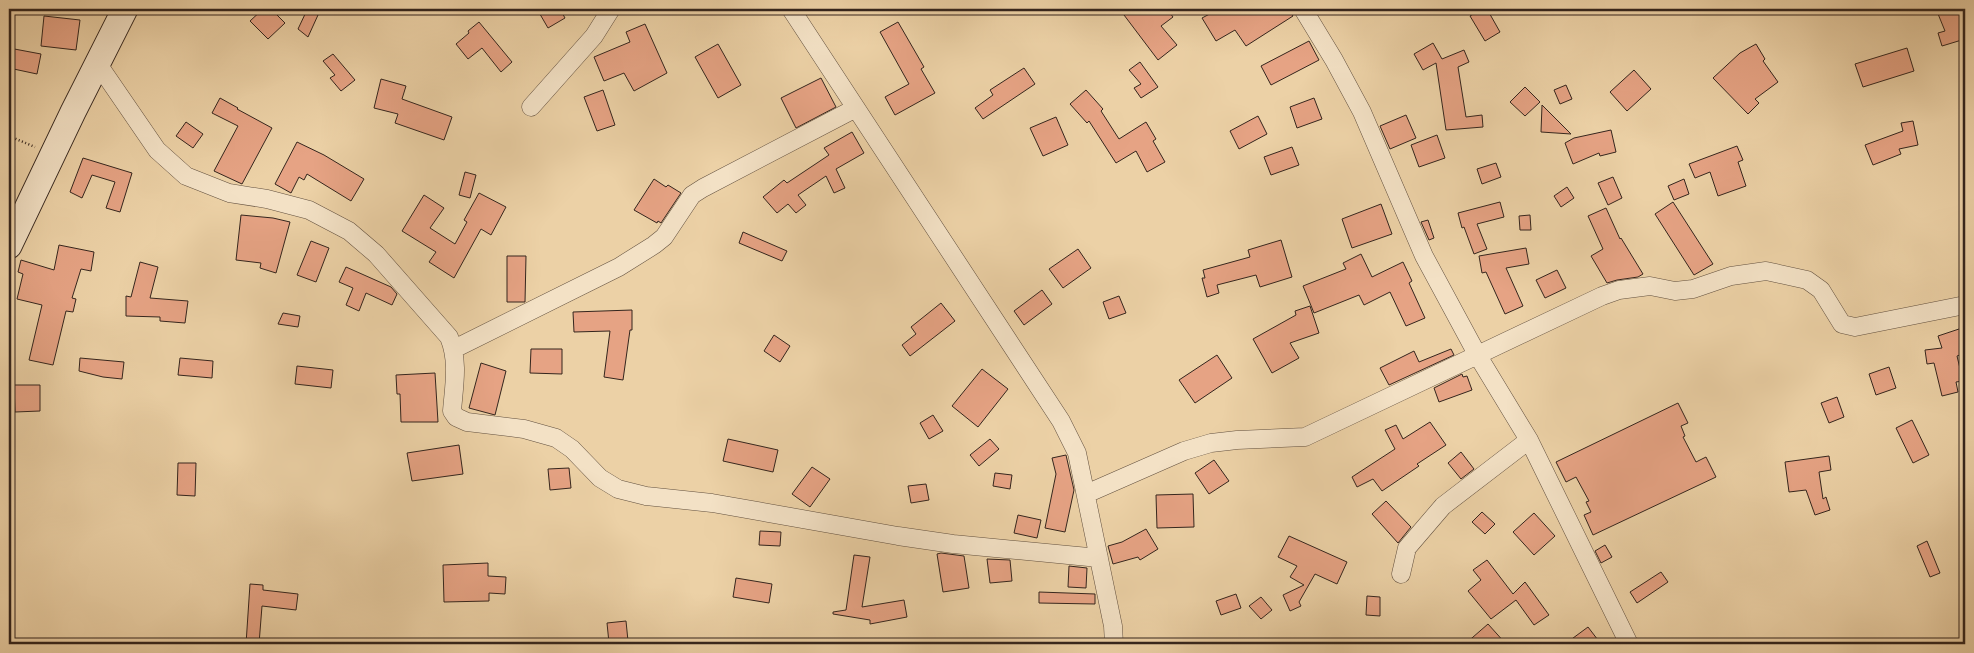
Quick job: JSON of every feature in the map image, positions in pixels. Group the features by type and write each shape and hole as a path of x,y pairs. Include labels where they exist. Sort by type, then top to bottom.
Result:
{"street":[{"path":"9,246 125,9"},
{"path":"531,107 594,36 611,9"},
{"path":"791,9 1061,421 1077,453 1099,558 1114,644"},
{"path":"1303,9 1362,112 1424,256 1478,356 1529,440 1630,644"},
{"path":"98,64 157,150 186,176 229,193 267,199 309,210 349,231 376,254 449,337 454,349 455,367 452,411 456,417 467,422 524,429 556,438 572,449 600,478 618,489 646,496 712,503 953,544 1099,558"},
{"path":"454,349 619,267 664,237 692,195 697,191 856,108"},
{"path":"1086,494 1184,451 1211,443 1305,437 1619,290 1650,286 1675,291 1693,289 1731,276 1766,271 1806,280 1821,290 1842,324 1856,327 1965,305"},
{"path":"1402,574 1407,548 1443,506 1529,440"}],"path":[{"path":"9,136 53,154"}],"building":[{"path":"263,9 271,9 285,23 268,39 250,21"},
{"path":"537,9 560,9 565,18 548,28"},
{"path":"1131,9 1167,9 1173,17 1161,26 1177,45 1158,60 1124,15"},
{"path":"1219,9 1288,9 1293,16 1246,46 1235,30 1216,41 1202,18"},
{"path":"1482,9 1487,9 1500,32 1485,41 1470,16"},
{"path":"1936,9 1965,9 1965,39 1942,46 1938,33 1945,31"},
{"path":"307,10 318,15 308,37 298,29"},
{"path":"44,16 80,20 76,50 41,46"},
{"path":"479,22 512,62 501,72 482,48 468,59 456,44"},
{"path":"898,22 924,67 921,69 935,93 895,115 885,97 909,84 880,32"},
{"path":"645,24 667,73 634,91 624,73 604,81 594,57 630,42 626,32"},
{"path":"1309,41 1319,60 1271,85 1261,66"},
{"path":"1433,43 1442,59 1464,50 1469,62 1458,67 1466,117 1482,115 1483,127 1446,130 1436,63 1423,70 1414,54"},
{"path":"718,44 741,85 718,98 695,57"},
{"path":"1756,44 1765,59 1763,61 1778,82 1755,99 1759,103 1748,114 1713,78 1740,53"},
{"path":"9,48 41,54 37,74 9,68"},
{"path":"1907,48 1914,71 1863,87 1855,64"},
{"path":"333,54 355,80 341,91 330,78 335,75 323,61"},
{"path":"1140,62 1158,87 1141,98 1134,88 1141,84 1129,70"},
{"path":"1024,68 1035,84 983,119 975,108 993,95 990,90"},
{"path":"1634,70 1651,89 1627,111 1610,92"},
{"path":"821,78 836,107 796,128 781,98"},
{"path":"381,79 406,86 402,99 452,117 444,140 395,123 398,114 374,108"},
{"path":"1566,85 1572,99 1560,104 1554,90"},
{"path":"1525,87 1540,102 1525,116 1510,102"},
{"path":"603,90 615,125 597,131 584,97"},
{"path":"1086,90 1103,109 1101,111 1119,139 1146,122 1156,139 1153,141 1165,162 1147,172 1136,151 1116,163 1089,121 1087,123 1070,104"},
{"path":"220,98 272,128 242,184 214,171 238,126 212,113"},
{"path":"1314,98 1322,119 1297,128 1290,107"},
{"path":"1542,105 1571,134 1541,132"},
{"path":"1406,115 1416,138 1390,149 1380,126"},
{"path":"1258,116 1267,134 1239,149 1230,131"},
{"path":"1056,117 1068,145 1043,156 1030,128"},
{"path":"1913,121 1918,145 1899,149 1901,154 1873,165 1865,145 1903,131 1901,123"},
{"path":"186,122 203,134 193,148 176,136"},
{"path":"1611,130 1616,152 1600,156 1599,153 1573,164 1565,143 1574,138"},
{"path":"852,132 864,153 836,169 845,188 834,193 826,176 798,195 806,205 796,213 788,204 777,213 763,197 784,180 787,183 829,155 824,148"},
{"path":"1437,135 1445,158 1419,167 1411,145"},
{"path":"297,142 324,155 364,179 351,201 307,174 304,180 299,177 291,193 275,184"},
{"path":"1737,146 1743,160 1738,162 1746,186 1718,196 1710,172 1695,178 1689,164"},
{"path":"1292,147 1299,165 1271,175 1264,157"},
{"path":"83,158 132,173 120,212 106,208 115,182 92,175 82,198 70,192"},
{"path":"1496,163 1501,177 1482,184 1477,169"},
{"path":"465,172 476,175 470,198 459,195"},
{"path":"1613,177 1622,198 1608,205 1598,183"},
{"path":"654,179 666,187 668,185 681,193 661,223 658,221 657,223 634,210"},
{"path":"1684,179 1689,194 1674,200 1668,186"},
{"path":"1567,187 1574,198 1561,207 1554,196"},
{"path":"479,193 506,207 491,235 481,229 454,278 429,262 436,252 402,231 424,195 444,208 430,228 455,244 467,222 464,220"},
{"path":"1500,202 1504,217 1477,224 1487,249 1474,254 1464,227 1462,228 1458,213"},
{"path":"1673,202 1713,264 1694,275 1655,214"},
{"path":"1381,204 1392,234 1352,248 1342,219"},
{"path":"1606,208 1620,239 1643,274 1638,277 1607,283 1591,256 1603,249 1588,216"},
{"path":"241,215 273,218 290,222 276,273 260,268 261,263 236,260"},
{"path":"1530,215 1531,230 1520,230 1519,216"},
{"path":"1428,220 1434,238 1429,240 1421,222"},
{"path":"743,232 787,251 782,261 739,243"},
{"path":"1281,240 1292,277 1260,287 1256,275 1217,285 1219,293 1207,297 1202,278 1205,278 1203,270 1250,257 1248,250"},
{"path":"311,241 329,248 316,282 297,275"},
{"path":"59,245 94,252 91,271 81,269 72,298 76,299 73,312 66,311 53,365 29,360 42,305 17,299 23,274 18,272 21,260 54,270"},
{"path":"1526,248 1529,264 1506,268 1523,306 1505,314 1486,272 1482,273 1479,256"},
{"path":"1078,249 1091,268 1063,288 1049,269"},
{"path":"1361,254 1372,277 1403,262 1412,281 1409,283 1425,318 1406,326 1390,292 1364,305 1359,295 1314,313 1303,286 1346,269 1343,263"},
{"path":"507,256 526,256 525,302 507,302"},
{"path":"140,262 158,267 150,298 188,301 185,323 160,321 160,317 126,316 126,296 131,297"},
{"path":"346,267 391,287 397,294 392,305 366,293 359,311 346,305 353,288 339,282"},
{"path":"1557,270 1566,288 1545,298 1536,280"},
{"path":"1042,290 1052,304 1024,325 1014,311"},
{"path":"1119,296 1126,313 1109,319 1103,302"},
{"path":"941,303 955,321 910,356 902,345 916,334 911,327"},
{"path":"1310,306 1319,333 1290,343 1299,358 1272,373 1253,339 1296,315 1295,311"},
{"path":"632,310 632,330 630,330 623,380 604,377 610,331 574,332 573,312"},
{"path":"283,313 300,316 298,327 278,324"},
{"path":"1965,327 1965,353 1957,356 1963,381 1956,382 1958,392 1942,396 1934,363 1927,364 1925,350 1942,348 1938,336"},
{"path":"774,335 790,346 780,362 764,351"},
{"path":"531,349 562,349 562,374 530,373"},
{"path":"1451,349 1454,355 1389,385 1380,368 1414,351 1419,362"},
{"path":"1217,355 1232,378 1195,403 1179,380"},
{"path":"80,358 124,362 122,379 103,377 79,371"},
{"path":"180,358 213,361 212,378 178,375"},
{"path":"481,363 506,371 495,415 469,408"},
{"path":"297,366 333,370 331,388 295,384"},
{"path":"1889,367 1896,388 1876,395 1869,374"},
{"path":"982,369 1008,389 978,427 952,406"},
{"path":"435,373 438,422 401,422 400,394 397,394 396,375"},
{"path":"1462,374 1463,377 1467,376 1472,390 1439,402 1434,388"},
{"path":"14,385 40,385 40,411 15,412"},
{"path":"1837,397 1844,417 1829,423 1821,403"},
{"path":"1678,403 1688,423 1681,426 1685,436 1683,437 1696,462 1706,457 1716,477 1593,535 1584,515 1591,512 1586,502 1589,501 1576,477 1566,482 1556,462"},
{"path":"933,415 943,431 929,439 920,423"},
{"path":"1912,420 1929,455 1913,463 1896,428"},
{"path":"1430,422 1446,445 1382,491 1373,479 1357,487 1352,477 1395,449 1385,430 1396,425 1403,439"},
{"path":"728,439 778,450 773,472 723,461"},
{"path":"990,439 999,449 979,466 970,455"},
{"path":"459,445 463,474 412,481 407,453"},
{"path":"1461,452 1474,469 1461,479 1448,463"},
{"path":"1066,455 1074,490 1065,532 1045,528 1056,474 1052,458"},
{"path":"1829,456 1831,470 1819,472 1823,499 1826,497 1830,510 1815,515 1806,490 1789,492 1785,462"},
{"path":"1214,460 1229,481 1209,494 1195,473"},
{"path":"178,463 196,463 195,496 177,495"},
{"path":"812,467 830,479 810,507 792,494"},
{"path":"569,468 571,488 550,490 548,469"},
{"path":"995,473 1012,475 1010,489 993,486"},
{"path":"926,484 929,500 911,503 908,486"},
{"path":"1193,494 1194,527 1157,528 1156,495"},
{"path":"1386,501 1411,527 1398,543 1372,514"},
{"path":"1482,512 1495,524 1485,534 1472,522"},
{"path":"1534,513 1555,536 1534,555 1513,532"},
{"path":"1018,515 1041,520 1037,538 1014,533"},
{"path":"1146,529 1158,549 1140,560 1138,557 1113,564 1108,546 1122,542"},
{"path":"760,531 781,532 780,546 759,545"},
{"path":"1289,536 1347,562 1337,584 1315,574 1299,602 1301,606 1290,611 1283,595 1304,585 1290,577 1297,566 1278,557"},
{"path":"1927,541 1940,573 1930,577 1917,546"},
{"path":"1605,545 1612,557 1601,563 1595,551"},
{"path":"937,554 964,556 969,588 943,592"},
{"path":"854,555 870,557 862,607 904,600 907,617 870,624 870,620 833,614 833,612 846,610"},
{"path":"987,559 1010,560 1012,581 990,583"},
{"path":"1487,560 1513,594 1525,582 1549,615 1534,625 1516,600 1491,619 1468,591 1481,580 1473,570"},
{"path":"488,563 488,576 506,577 505,594 489,593 489,601 444,602 443,565"},
{"path":"1069,566 1087,568 1086,588 1068,587"},
{"path":"1661,572 1668,582 1637,603 1630,592"},
{"path":"736,578 772,584 769,603 733,597"},
{"path":"250,584 263,585 263,590 298,594 296,610 262,606 259,644 246,644"},
{"path":"1039,592 1095,594 1095,604 1039,603"},
{"path":"1236,594 1241,608 1221,615 1216,601"},
{"path":"1367,596 1380,597 1380,616 1366,615"},
{"path":"1261,597 1272,610 1261,619 1249,606"},
{"path":"626,621 628,641 609,643 607,623"},
{"path":"1488,624 1506,644 1465,644"},
{"path":"1588,627 1601,644 1565,644"}]}
